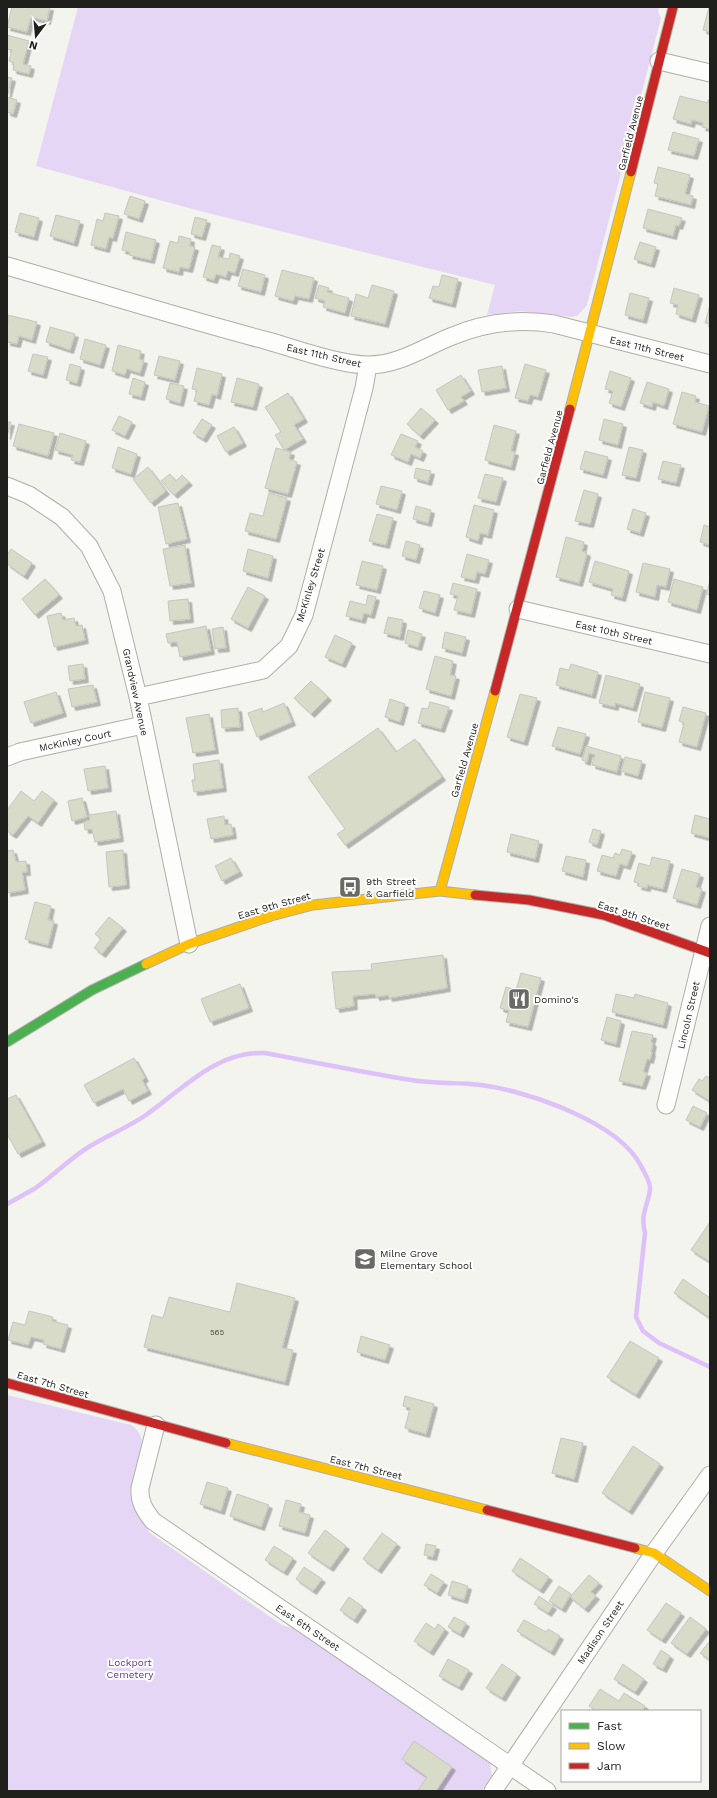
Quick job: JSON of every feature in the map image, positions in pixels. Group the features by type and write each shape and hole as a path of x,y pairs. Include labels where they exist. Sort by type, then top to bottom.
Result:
{"street":[{"name":"Garfield Avenue","path":"440,891 464,797 518,610 674,7"},
{"path":"659,62 710,73"},
{"name":"East 11th Street","path":"7,266 344,362 368,365 393,362 481,326 532,320 710,364"},
{"name":"McKinley Street","path":"138,697 263,670 289,646 306,607 364,388 368,365"},
{"name":"Grandview Avenue","path":"7,486 28,495 62,517 89,546 112,591 138,697 189,944"},
{"name":"East 10th Street","path":"518,610 710,654"},
{"name":"McKinley Court","path":"7,757 20,752 143,725"},
{"name":"East 9th Street","path":"7,1042 92,990 189,944 271,916 313,905 440,891 529,900 604,915 707,951"},
{"name":"Lincoln Street","path":"666,1105 707,951 710,926"},
{"name":"East 7th Street","path":"7,1383 156,1425 654,1553 710,1591"},
{"name":"East 6th Street","path":"156,1425 140,1488 141,1503 154,1522 547,1791"},
{"name":"Madison Street","path":"493,1791 654,1553 710,1476"}],"green space":[{"path":"78,7 659,7 658,12 661,18 587,305 578,315 572,317 520,311 487,315 495,285 192,209 36,166"},
{"name":"Lockport Cemetery","path":"7,1395 131,1425 138,1432 142,1441 130,1492 137,1512 150,1533 282,1625 299,1630 484,1758 490,1763 492,1776 482,1791 7,1791"}],"building":[{"path":"12,7 50,7 47,21 31,17 27,32 7,27"},
{"path":"710,7 710,32 703,30"},
{"path":"7,35 29,41 23,64 31,66 29,74 13,70 14,63 9,61 12,50 7,49"},
{"path":"7,77 12,78 7,97"},
{"path":"680,96 708,103 708,100 710,100 710,129 702,127 703,123 692,120 691,124 673,119"},
{"path":"7,97 17,100 13,114 7,112"},
{"path":"673,132 699,139 694,156 668,150"},
{"path":"658,167 690,175 685,194 693,196 691,205 655,196 658,184 654,183"},
{"path":"130,196 145,201 139,219 124,214"},
{"path":"648,209 682,218 679,226 676,225 673,236 643,228"},
{"path":"20,213 39,218 34,237 15,232"},
{"path":"105,213 119,216 113,238 109,237 106,249 91,245 97,219 103,221"},
{"path":"56,215 80,221 74,243 50,236"},
{"path":"195,217 207,220 202,237 191,234"},
{"path":"126,232 156,240 151,260 129,255 130,252 122,250"},
{"path":"179,236 191,239 190,246 195,247 189,269 180,267 179,272 163,268 170,241 178,243"},
{"path":"640,242 656,247 651,264 634,259"},
{"path":"212,245 221,247 218,257 229,259 230,253 240,256 235,273 228,271 226,277 216,274 214,280 203,277"},
{"path":"243,269 265,275 261,292 238,286"},
{"path":"282,270 314,278 309,299 295,296 293,301 275,296"},
{"path":"442,275 458,279 452,304 429,298 433,286 439,287"},
{"path":"319,285 329,288 327,292 349,298 345,313 323,307 325,301 315,298"},
{"path":"372,285 394,291 385,324 351,316 356,294 368,298"},
{"path":"674,288 699,295 692,319 676,314 678,305 670,303"},
{"path":"630,293 649,298 643,320 625,315"},
{"path":"710,305 710,324 705,323"},
{"path":"8,315 37,322 32,340 19,336 17,344 7,342"},
{"path":"50,327 75,334 70,350 46,342"},
{"path":"85,339 106,345 100,365 80,359"},
{"path":"118,345 141,351 139,359 144,360 140,373 127,369 125,375 112,371"},
{"path":"33,354 48,357 43,375 28,371"},
{"path":"159,356 180,361 175,380 154,375"},
{"path":"70,364 81,367 77,383 66,380"},
{"path":"525,364 546,370 538,397 530,395 528,401 515,398"},
{"path":"502,366 506,388 482,392 478,370"},
{"path":"197,368 222,374 217,396 212,394 209,405 194,401 197,390 192,389"},
{"path":"610,371 631,378 621,407 609,403 613,391 605,389"},
{"path":"461,375 471,391 461,397 464,401 448,410 436,390"},
{"path":"133,378 145,382 141,397 129,394"},
{"path":"237,378 259,384 253,407 231,402"},
{"path":"647,382 669,389 664,406 653,402 652,407 640,403"},
{"path":"170,383 184,386 180,403 166,399"},
{"path":"682,392 696,396 695,402 709,406 702,432 673,424"},
{"path":"288,393 304,419 294,425 303,439 284,450 275,435 281,432 265,407"},
{"path":"421,408 435,420 420,436 407,424"},
{"path":"119,416 132,422 125,436 112,430"},
{"path":"202,419 212,425 203,439 193,433"},
{"path":"604,419 623,424 618,445 599,440"},
{"path":"7,422 11,422 7,436"},
{"path":"19,424 54,433 48,456 13,446"},
{"path":"494,425 516,431 511,451 515,452 511,467 485,460"},
{"path":"234,427 243,443 226,452 217,436"},
{"path":"60,433 86,441 80,462 71,460 73,455 55,450"},
{"path":"401,434 418,441 415,447 423,451 420,458 411,454 408,462 391,455"},
{"path":"118,447 137,454 131,474 112,468"},
{"path":"629,447 643,450 636,478 622,475"},
{"path":"276,448 291,452 289,459 297,462 288,494 265,488"},
{"path":"585,451 608,457 603,475 580,469"},
{"path":"663,461 681,465 676,483 658,479"},
{"path":"148,467 166,491 151,503 133,479"},
{"path":"416,468 431,471 428,482 414,478"},
{"path":"170,474 176,481 182,475 189,482 174,495 161,481"},
{"path":"485,474 503,478 496,502 478,498"},
{"path":"381,486 402,491 397,510 376,504"},
{"path":"584,490 598,494 590,524 575,521"},
{"path":"269,493 287,498 276,539 245,531 250,513 263,516"},
{"path":"178,503 187,539 166,544 158,507"},
{"path":"474,505 494,510 488,535 480,533 478,541 466,537"},
{"path":"416,506 431,510 428,523 413,519"},
{"path":"633,509 646,513 640,533 627,529"},
{"path":"377,514 393,518 386,545 369,541"},
{"path":"704,525 710,527 710,545 700,542"},
{"path":"566,537 584,542 582,551 587,553 579,583 556,577"},
{"path":"406,541 420,545 416,560 402,556"},
{"path":"185,545 191,583 170,586 163,549"},
{"path":"11,549 32,563 24,576 7,564 7,555"},
{"path":"248,549 273,556 268,578 243,571"},
{"path":"467,554 489,560 485,574 477,572 475,580 461,577"},
{"path":"362,561 383,566 377,590 356,585"},
{"path":"595,561 629,571 622,598 611,595 613,589 589,582"},
{"path":"643,563 670,569 666,587 657,585 655,597 636,592"},
{"path":"45,579 59,595 35,615 22,599"},
{"path":"674,579 703,587 697,610 668,602"},
{"path":"710,581 710,595 706,594"},
{"path":"453,583 477,589 471,614 454,610 458,596 450,594"},
{"path":"248,587 265,596 248,628 231,619"},
{"path":"424,591 440,595 435,613 419,608"},
{"path":"368,595 376,597 371,615 364,613 362,620 346,616 350,601 366,605"},
{"path":"188,599 190,619 170,621 168,601"},
{"path":"61,613 63,620 74,618 76,626 82,625 85,640 54,647 47,616"},
{"path":"388,617 403,620 400,637 384,633"},
{"path":"206,626 211,651 180,657 177,642 168,643 166,634"},
{"path":"223,627 226,648 215,649 212,629"},
{"path":"408,630 422,634 418,647 405,643"},
{"path":"445,632 466,637 462,653 442,648"},
{"path":"335,635 352,643 342,664 325,657"},
{"path":"435,656 453,661 450,675 456,676 451,696 426,689"},
{"path":"83,664 85,679 70,681 68,666"},
{"path":"571,664 598,672 592,695 556,685 560,668 569,670"},
{"path":"606,675 640,684 633,708 615,703 615,707 599,703"},
{"path":"311,681 328,697 311,714 294,698"},
{"path":"93,685 97,702 72,707 68,689"},
{"path":"56,692 63,713 31,723 24,702"},
{"path":"645,692 670,698 662,728 638,722"},
{"path":"520,694 537,698 524,742 507,737"},
{"path":"390,699 405,704 400,722 385,717"},
{"path":"430,702 449,707 441,729 418,723 422,708 428,709"},
{"path":"284,703 292,722 257,737 248,713 262,708 263,712"},
{"path":"683,707 706,713 697,747 679,742 684,723 679,721"},
{"path":"238,708 240,727 222,728 221,710"},
{"path":"209,714 215,750 193,753 186,718"},
{"path":"558,727 586,734 580,754 552,746"},
{"path":"378,728 396,752 415,739 442,777 345,845 337,834 345,829 308,777"},
{"path":"586,746 621,756 617,772 592,765 595,755 589,753 587,762 582,760"},
{"path":"625,757 642,761 638,776 621,771"},
{"path":"219,760 223,788 194,792 192,780 195,780 193,764"},
{"path":"105,766 108,788 88,791 84,769"},
{"path":"21,791 34,801 42,791 54,800 38,823 28,816 13,835 7,831 7,810"},
{"path":"82,798 87,817 72,821 68,801"},
{"path":"116,811 120,838 95,842 92,829 85,830 84,822 90,820 89,815"},
{"path":"695,815 710,819 710,838 691,833"},
{"path":"224,816 225,825 231,824 233,835 211,839 207,819"},
{"path":"593,829 601,831 597,845 589,842"},
{"path":"511,834 539,841 535,859 507,852"},
{"path":"622,849 632,852 627,866 620,864 616,876 597,871 602,855 613,858 615,853 620,855"},
{"path":"13,850 16,862 26,861 27,872 22,872 25,890 7,893 7,851"},
{"path":"123,850 126,885 109,887 106,852"},
{"path":"566,856 586,860 583,877 562,871"},
{"path":"652,857 670,861 663,889 647,885 647,888 638,886 639,883 634,882 639,863 650,866"},
{"path":"231,858 239,872 222,881 215,866"},
{"path":"682,869 700,874 696,887 702,889 697,905 673,898"},
{"path":"35,902 51,906 48,920 54,921 48,945 25,939"},
{"path":"109,917 123,928 102,954 94,948 101,939 95,934"},
{"path":"443,955 447,988 389,998 388,995 376,997 375,994 353,996 354,1006 336,1009 332,972 372,970 371,964"},
{"name":"Domino's","path":"521,973 541,978 528,1027 506,1022 509,1011 500,1008 506,987 516,990"},
{"path":"240,984 249,1008 210,1022 201,999"},
{"path":"616,994 634,998 635,994 668,1003 663,1025 612,1012"},
{"path":"607,1017 621,1021 616,1044 601,1040"},
{"path":"632,1031 653,1035 651,1042 653,1043 652,1052 650,1060 647,1059 643,1072 647,1073 642,1086 619,1081"},
{"path":"134,1058 145,1078 142,1080 148,1091 129,1101 123,1089 94,1103 84,1085"},
{"path":"706,1076 710,1078 710,1101 692,1090 699,1079 702,1081"},
{"path":"16,1095 42,1142 18,1154 7,1134 7,1099"},
{"path":"693,1106 707,1113 700,1127 686,1120"},
{"path":"710,1222 710,1262 691,1250"},
{"path":"683,1279 710,1298 710,1318 674,1293"},
{"path":"237,1283 295,1298 282,1348 293,1350 285,1382 144,1347 152,1315 163,1318 169,1297 230,1312"},
{"path":"29,1311 53,1317 52,1321 68,1325 61,1349 43,1344 44,1340 31,1337 28,1345 8,1340 13,1322 25,1325"},
{"path":"361,1336 390,1345 385,1360 357,1352"},
{"path":"630,1341 659,1358 636,1395 607,1377"},
{"path":"405,1396 434,1404 426,1434 405,1428 410,1408 403,1406"},
{"path":"561,1438 583,1443 574,1479 552,1473"},
{"path":"633,1446 660,1464 629,1511 602,1493"},
{"path":"207,1482 228,1488 221,1511 200,1504"},
{"path":"237,1494 269,1505 261,1527 230,1516"},
{"path":"286,1500 301,1504 299,1512 310,1515 305,1533 279,1526"},
{"path":"325,1530 346,1546 330,1568 308,1553"},
{"path":"382,1533 397,1544 378,1570 363,1559"},
{"path":"426,1544 436,1546 433,1557 424,1555"},
{"path":"274,1546 293,1558 284,1572 265,1560"},
{"path":"520,1558 549,1577 540,1590 512,1571"},
{"path":"304,1567 322,1579 313,1591 296,1579"},
{"path":"431,1574 444,1582 437,1593 424,1585"},
{"path":"589,1575 599,1583 591,1592 596,1596 585,1609 570,1597"},
{"path":"452,1581 468,1586 464,1600 448,1595"},
{"path":"559,1586 571,1594 562,1609 549,1601"},
{"path":"539,1596 553,1606 548,1613 534,1604"},
{"path":"349,1597 363,1607 354,1620 340,1610"},
{"path":"666,1603 681,1613 662,1640 647,1630"},
{"path":"454,1617 466,1623 460,1634 448,1627"},
{"path":"690,1617 706,1629 687,1654 671,1643"},
{"path":"524,1620 546,1632 548,1629 560,1636 551,1652 517,1631"},
{"path":"426,1623 435,1629 438,1624 445,1629 430,1652 414,1641"},
{"path":"710,1641 710,1660 700,1653"},
{"path":"661,1650 670,1656 663,1669 653,1664"},
{"path":"448,1659 469,1670 459,1687 439,1676"},
{"path":"502,1664 517,1674 502,1698 486,1688"},
{"path":"623,1664 644,1679 635,1692 614,1679"},
{"path":"600,1689 619,1701 624,1693 645,1706 643,1710 595,1710 589,1706"},
{"path":"414,1741 452,1767 436,1791 418,1790 427,1777 402,1759"}],"waterway":[{"path":"7,1204 34,1189 87,1148 146,1115 201,1074 231,1058 247,1054 265,1053 374,1074 420,1081 472,1084 500,1088 570,1111 593,1123 613,1136 630,1150 641,1166 650,1187 643,1220 645,1233 636,1317 643,1331 659,1343 710,1367"}],"traffic: fast":[{"path":"7,1042 92,990 146,964"}],"traffic: slow":[{"path":"570,409 631,172"},
{"path":"440,891 495,691"},
{"path":"146,964 189,944 271,916 313,905 440,891 475,895"},
{"path":"226,1443 487,1510"},
{"path":"635,1548 654,1553 710,1591"}],"traffic: jam":[{"path":"631,172 673,7"},
{"path":"495,691 570,409"},
{"path":"475,895 529,900 604,915 710,953"},
{"path":"7,1383 226,1443"},
{"path":"487,1510 635,1548"}],"place":[{"name":"9th Street & Garfield","path":"350,887"},
{"name":"Domino's","path":"519,999"},
{"name":"Milne Grove Elementary School","path":"365,1259"}]}
